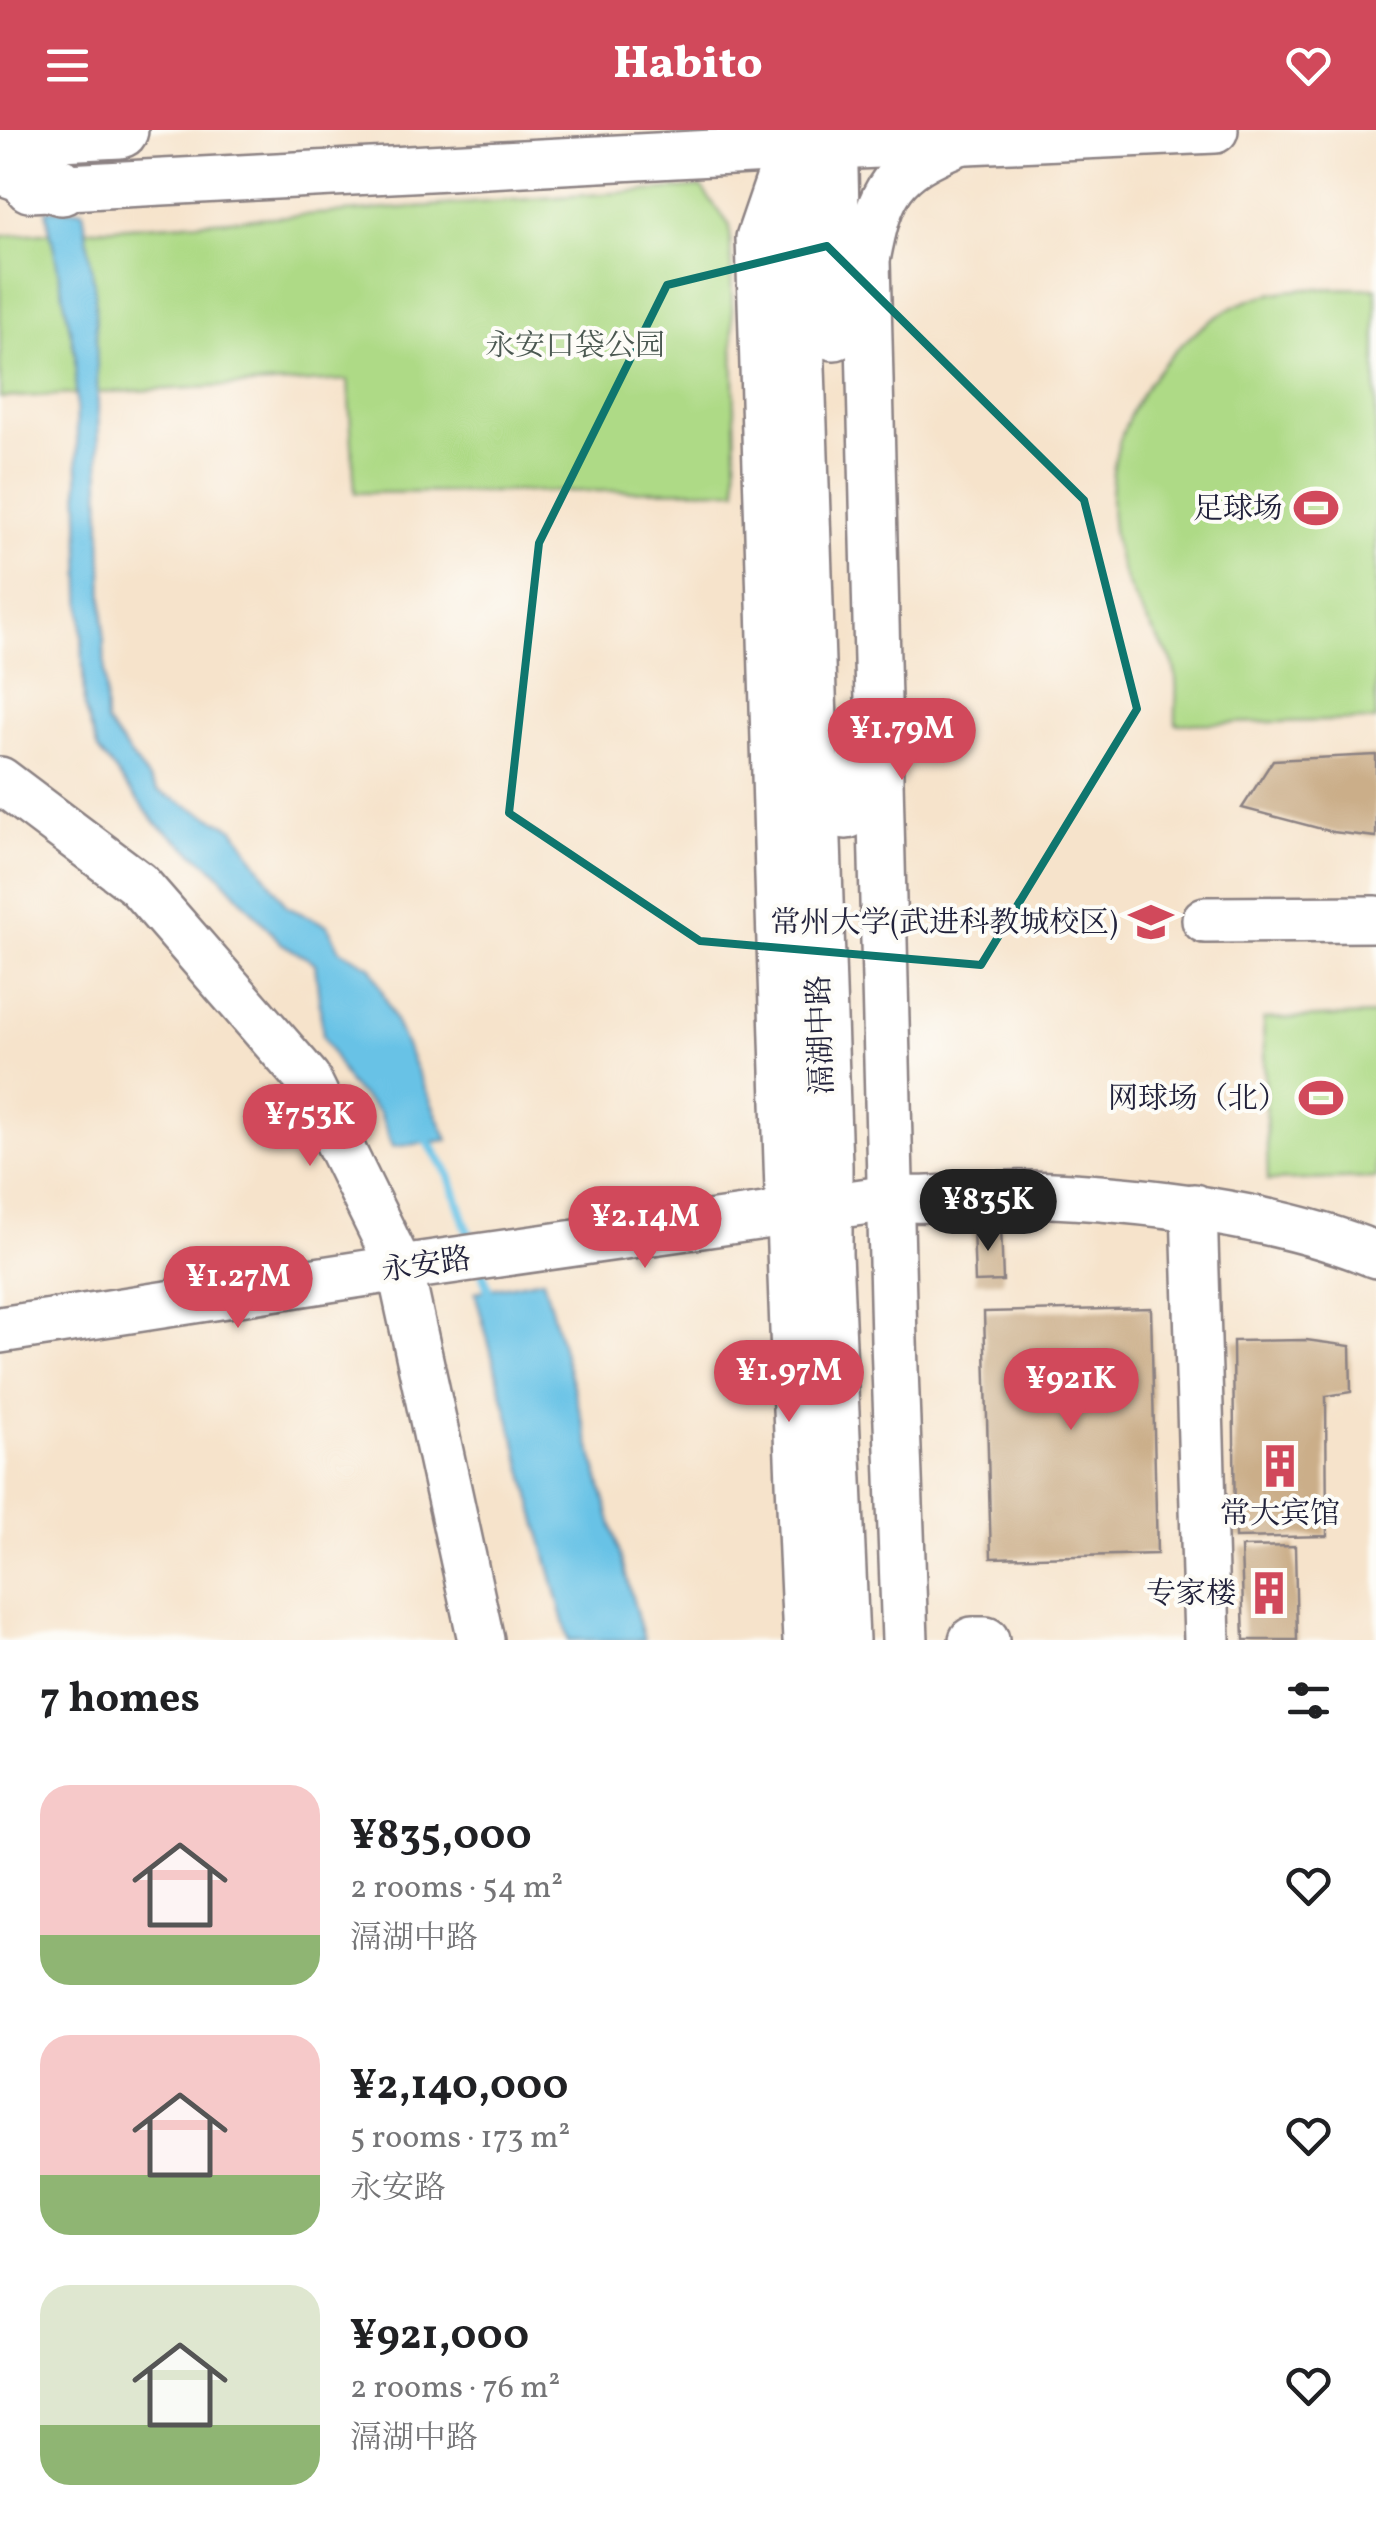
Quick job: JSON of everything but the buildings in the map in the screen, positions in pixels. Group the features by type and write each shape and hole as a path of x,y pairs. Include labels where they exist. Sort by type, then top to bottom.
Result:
{"main road":[{"path":"0,136 120,130"},
{"name":"滆湖中路","path":"809,139 846,811 840,1205 841,1640"},
{"name":"滆湖中路","path":"809,139 840,1205 852,1292 872,1640"},
{"path":"0,166 61,187"},
{"path":"846,811 878,726"}],"street":[{"path":"0,191 809,139 959,142 1215,130"},
{"path":"905,1640 840,1205 878,726 867,260 883,197 898,176 925,155 959,142"},
{"path":"0,780 138,884 307,1078 400,1268 481,1640"},
{"path":"1205,920 1376,919"},
{"name":"永安路","path":"0,1330 477,1256 840,1205 913,1200 1026,1194 1194,1207 1346,1243 1376,1255"},
{"path":"806,1640 791,1322 840,1205"},
{"path":"1194,1207 1206,1640"},
{"path":"972,1640 986,1640"}],"highlighted area":[{"path":"827,246 1084,500 1137,709 981,965 700,941 509,813 539,543 667,285"}],"green space":[{"name":"永安口袋公园","path":"701,187 730,226 737,490 355,493 348,380 0,398 0,236"},
{"path":"1376,288 1376,720 1176,724 1173,664 1129,588 1115,541 1112,476 1124,429 1164,364 1202,327 1224,313 1246,301 1283,291"},
{"name":"网球场（北）","path":"1376,1015 1376,1178 1268,1181 1263,1019"}],"water":[{"path":"46,210 83,210 95,291 106,723 158,791 234,829 287,907 327,925 340,950 371,967 448,1140 393,1147 379,1112 349,1084 323,1036 315,963 281,943 214,869 156,823 98,750 84,707 75,354"},
{"path":"543,1279 644,1640 569,1640 475,1292"}],"waterway":[{"path":"424,1135 449,1175 472,1244"},
{"path":"481,1268 492,1301"}],"place":[{"name":"足球场","path":"1316,508"},
{"name":"常州大学(武进科教城校区)","path":"1151,922"},
{"name":"网球场（北）","path":"1321,1098"},
{"name":"常大宾馆","path":"1280,1466"},
{"name":"专家楼","path":"1269,1593"}]}
